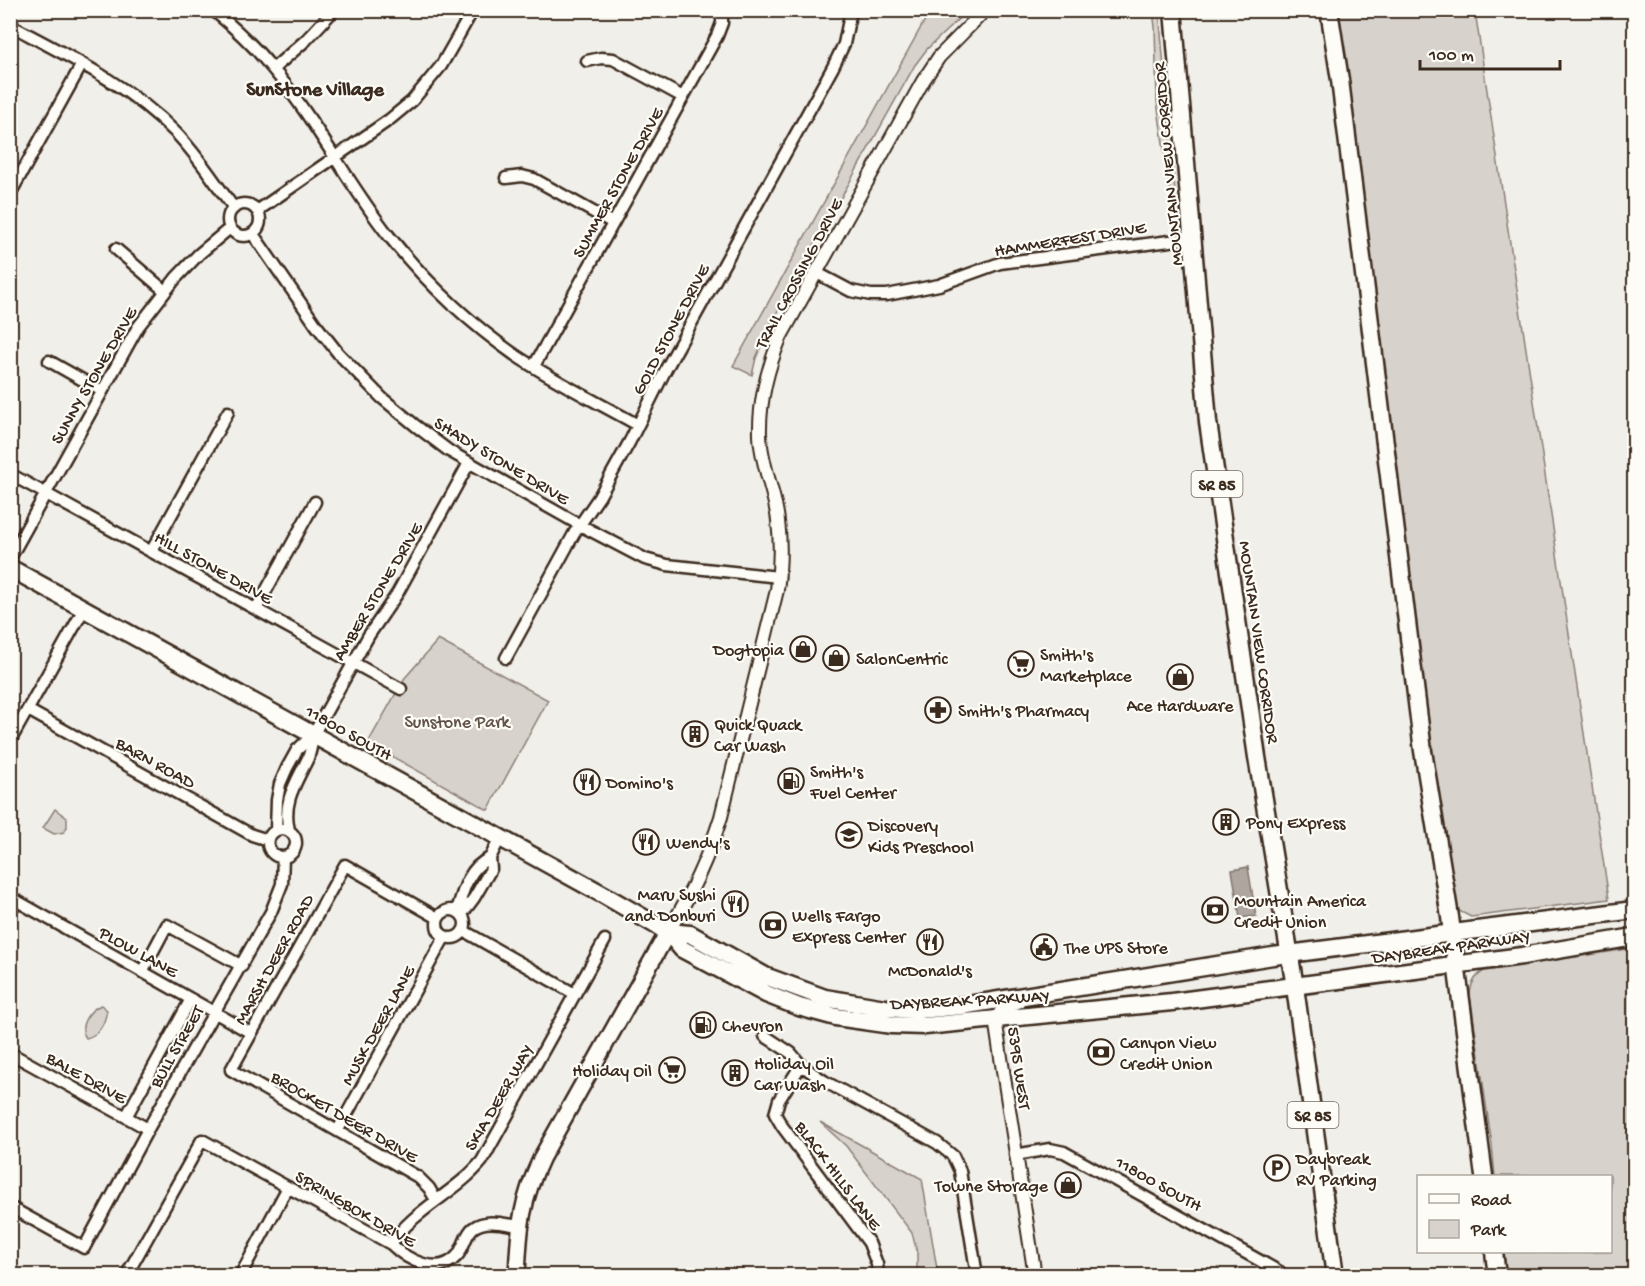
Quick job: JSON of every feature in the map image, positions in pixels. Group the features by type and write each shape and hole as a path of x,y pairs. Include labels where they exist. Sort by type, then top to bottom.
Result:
{"main road":[{"name":"MOUNTAIN VIEW CORRIDOR","path":"1173,10 1208,422 1257,757 1295,987 1335,1275"},
{"path":"1329,10 1342,92 1423,751 1452,933 1484,1175"},
{"name":"11800 SOUTH","path":"10,568 668,932"},
{"name":"DAYBREAK PARKWAY","path":"668,932 690,934 781,983 841,1002 919,1010 1290,954 1635,910"},
{"path":"517,1275 519,1226 525,1199 542,1156 668,932"},
{"name":"DAYBREAK PARKWAY","path":"668,932 682,948 735,978 783,1001 854,1021 925,1026 1172,1002 1295,987 1547,953 1635,937"},
{"path":"925,1026 934,1018 984,1011 994,1000"},
{"path":"1494,1253 1497,1275"}],"street":[{"path":"213,10 247,40 273,69 388,235 430,282 479,327 534,366 638,425"},
{"path":"273,69 306,40 334,10"},
{"path":"256,211 389,120 423,90 446,60 473,10"},
{"name":"SUMMER STONE DRIVE","path":"534,366 717,36 722,23 722,10"},
{"name":"GOLD STONE DRIVE","path":"506,658 580,525 605,486 666,369 839,56 847,31 850,10"},
{"name":"TRAIL CROSSING DRIVE","path":"668,932 712,846 774,607 779,577 778,520 762,456 760,436 760,415 770,364 781,336 929,71 939,57 986,10"},
{"path":"10,25 127,91 163,120 202,162 234,208"},
{"path":"587,61 600,58 613,59 684,97"},
{"path":"10,194 82,64"},
{"path":"506,178 522,176 534,179 613,223"},
{"path":"244,205 256,211 260,221 253,234 238,235 230,228 229,215 234,208 244,205"},
{"name":"SUNNY STONE DRIVE","path":"10,558 138,327 165,291 199,254 230,228"},
{"name":"SHADY STONE DRIVE","path":"253,234 316,325 352,368 382,398 416,426 469,463 637,556 652,562 779,577"},
{"name":"HAMMERFEST DRIVE","path":"817,273 851,291 887,295 939,285 1000,263 1193,237"},
{"path":"116,249 165,291"},
{"path":"49,361 102,391"},
{"path":"151,552 228,412"},
{"name":"AMBER STONE DRIVE","path":"313,735 374,627 397,594 469,463"},
{"name":"HILL STONE DRIVE","path":"10,474 401,689"},
{"path":"256,609 315,502"},
{"path":"10,741 84,609"},
{"name":"BARN ROAD","path":"28,710 252,835 268,840"},
{"path":"313,735 309,756 289,794 286,817 296,845 292,853 284,857 272,852 268,840 276,830 277,800 283,776 297,750 313,735"},
{"path":"276,830 289,830"},
{"path":"464,931 465,922 459,912 462,889 478,863 490,858 500,838"},
{"name":"BULL STREET","path":"10,1207 84,1248 147,1129 242,966 279,893 284,876 284,857"},
{"name":"MARSH DEER ROAD","path":"231,1070 345,865 438,918"},
{"name":"PLOW LANE","path":"10,897 251,1033"},
{"path":"459,912 448,910 438,918 438,926 445,936 453,938 464,931"},
{"path":"142,972 167,925 242,966"},
{"path":"464,931 575,994"},
{"name":"MUSK DEER LANE","path":"338,1130 445,936"},
{"name":"SKIA DEER WAY","path":"391,1244 400,1231 436,1200 469,1176 482,1161 604,940"},
{"path":"995,1019 1005,1007 1015,1005 1027,995"},
{"path":"126,1117 191,999"},
{"name":"5395 WEST","path":"995,1019 1035,1275"},
{"path":"765,1036 792,1053 801,1065 824,1081 937,1143 953,1156 960,1171 977,1275"},
{"name":"BALE DRIVE","path":"10,1053 147,1129"},
{"name":"BLACK HILLS LANE","path":"801,1065 779,1101 775,1114 869,1243 877,1264 878,1275"},
{"name":"BROCKET DEER DRIVE","path":"231,1070 418,1177 429,1188 436,1200"},
{"name":"SPRINGBOK DRIVE","path":"126,1275 202,1140 391,1244 417,1263 439,1266 457,1256 474,1226 494,1222 519,1226"},
{"name":"11800 SOUTH","path":"1015,1155 1050,1149 1064,1152 1280,1272"},
{"path":"240,1275 288,1187"}],"green space":[{"path":"930,11 967,11 927,49 915,65 771,323 756,358 752,375 733,366"},
{"path":"1153,11 1159,11 1177,213 1174,218 1157,102"},
{"path":"1335,11 1475,11 1609,899 1471,917 1459,911 1455,903 1411,608"},
{"name":"Sunstone Park","path":"438,640 548,700 488,810 368,743 404,679"},
{"path":"55,809 67,818 67,827 64,832 54,834 43,828"},
{"path":"1634,948 1634,1275 1507,1275 1504,1253 1612,1253 1612,1175 1495,1175 1470,995 1475,978 1484,971"},
{"path":"101,1005 107,1010 103,1024 95,1034 86,1038 83,1028 86,1019"},
{"path":"820,1122 922,1179 938,1275 917,1275 917,1252 912,1233 846,1146"}],"shaded area":[{"path":"1248,867 1256,916 1240,918 1232,870"}],"place":[{"name":"Dogtopia","path":"803,649"},
{"name":"SalonCentric","path":"836,658"},
{"name":"Smith's Marketplace","path":"1021,664"},
{"name":"Ace Hardware","path":"1180,677"},
{"name":"Smith's Pharmacy","path":"938,710"},
{"name":"Quick Quack Car Wash","path":"695,734"},
{"name":"Smith's Fuel Center","path":"791,781"},
{"name":"Domino's","path":"587,782"},
{"name":"Pony Express","path":"1226,822"},
{"name":"Discovery Kids Preschool","path":"849,835"},
{"name":"Wendy's","path":"646,842"},
{"name":"Maru Sushi and Donburi","path":"735,904"},
{"name":"Mountain America Credit Union","path":"1215,910"},
{"name":"Wells Fargo Express Center","path":"773,925"},
{"name":"McDonald's","path":"930,942"},
{"name":"The UPS Store","path":"1044,947"},
{"name":"Chevron","path":"703,1025"},
{"name":"Canyon View Credit Union","path":"1101,1052"},
{"name":"Holiday Oil","path":"672,1070"},
{"name":"Holiday Oil Car Wash","path":"735,1073"},
{"name":"Daybreak RV Parking","path":"1277,1168"},
{"name":"Towne Storage","path":"1068,1185"}],"district":[{"name":"SunStone Village","path":"315,88"}]}
